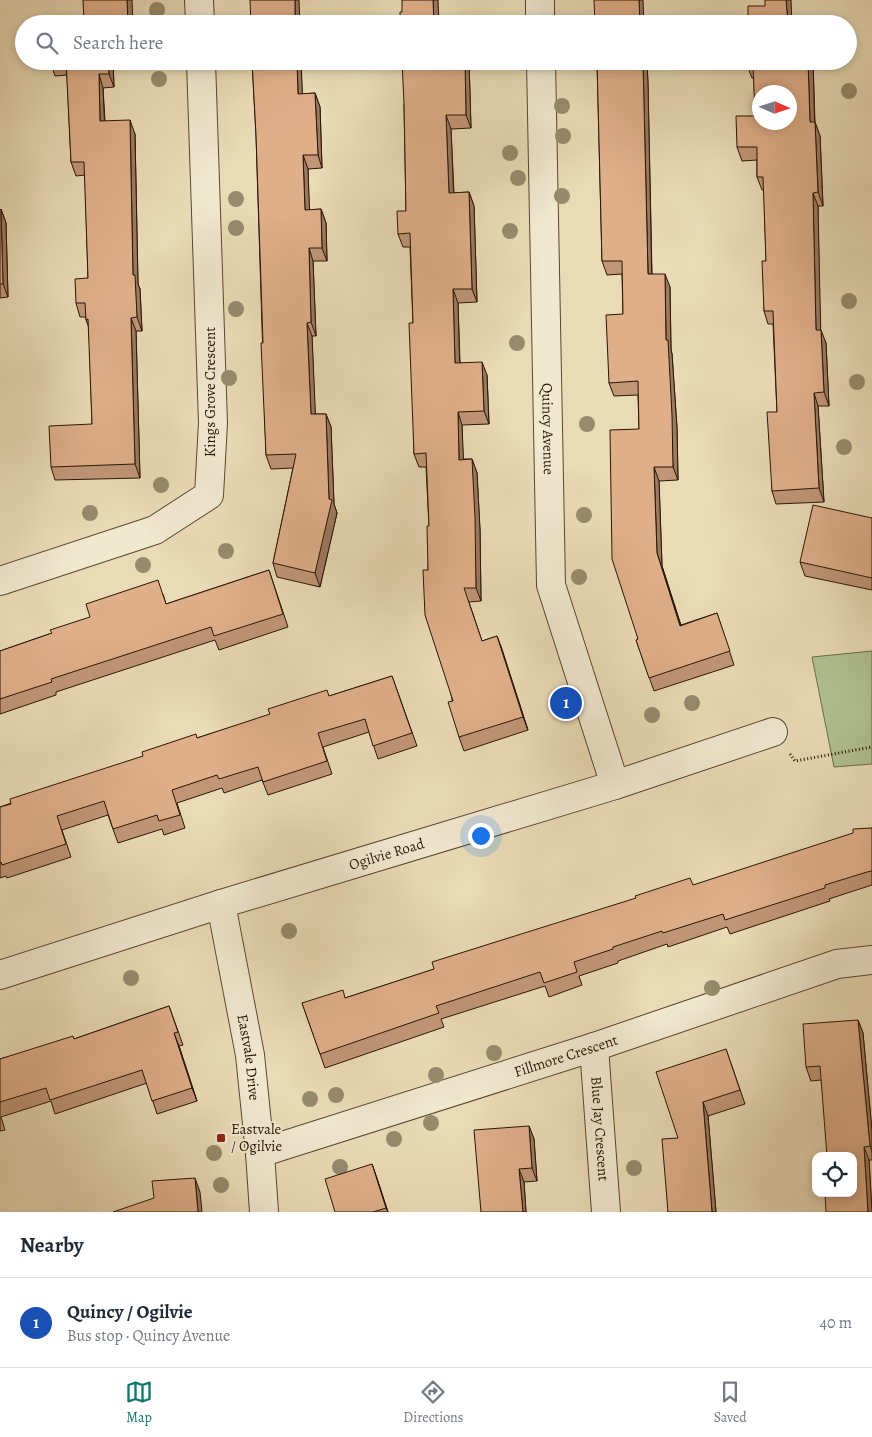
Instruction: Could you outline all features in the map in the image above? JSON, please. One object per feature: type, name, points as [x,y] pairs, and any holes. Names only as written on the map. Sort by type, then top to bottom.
[{"type":"street","points":[[199,0],[200,15]]},
{"type":"street","points":[[540,0],[540,15]]},
{"type":"street","name":"Kings Grove Crescent","points":[[0,581],[155,530],[208,495],[213,424],[201,70]]},
{"type":"street","name":"Quincy Avenue","points":[[541,70],[551,585],[615,785]]},
{"type":"street","name":"Ogilvie Road","points":[[0,975],[221,904],[615,785],[773,732]]},
{"type":"street","name":"Eastvale Drive","points":[[221,904],[250,1055],[264,1212]]},
{"type":"street","name":"Fillmore Crescent","points":[[260,1153],[594,1047],[837,964],[872,960]]},
{"type":"street","name":"Blue Jay Crescent","points":[[594,1047],[606,1212]]},
{"type":"path","points":[[773,732],[795,761],[872,747]]},
{"type":"green space","points":[[872,651],[872,764],[834,767],[812,657]]},
{"type":"building","points":[[83,0],[127,0],[128,15],[84,15]]},
{"type":"building","points":[[250,0],[295,0],[295,15],[251,15]]},
{"type":"building","points":[[402,0],[433,0],[434,15],[400,15],[400,12],[402,12]]},
{"type":"building","points":[[594,0],[639,0],[640,15],[595,15]]},
{"type":"building","points":[[765,0],[786,0],[787,15],[748,15],[748,6],[765,6]]},
{"type":"building","points":[[66,70],[109,70],[109,74],[99,74],[100,121],[130,120],[133,275],[135,275],[137,317],[131,318],[135,464],[51,467],[49,426],[92,424],[88,319],[86,320],[85,303],[76,303],[75,279],[88,278],[84,162],[71,162]]},
{"type":"building","points":[[252,70],[297,70],[298,94],[315,93],[318,155],[303,155],[305,210],[321,209],[322,248],[309,248],[311,322],[307,323],[311,414],[326,414],[329,499],[332,500],[315,573],[273,563],[296,454],[266,455]]},
{"type":"building","points":[[402,70],[465,70],[466,115],[446,115],[449,193],[469,192],[472,289],[453,289],[455,363],[482,362],[484,411],[458,412],[459,460],[472,459],[475,517],[476,588],[464,588],[482,641],[497,636],[523,717],[459,737],[448,702],[453,701],[425,615],[423,570],[428,570],[427,526],[429,526],[426,453],[414,454],[409,323],[413,323],[410,233],[398,234],[397,211],[406,211]]},
{"type":"building","points":[[597,70],[643,70],[648,274],[665,274],[666,340],[668,340],[672,415],[673,467],[654,467],[657,553],[680,626],[717,613],[730,651],[649,678],[612,559],[610,430],[639,429],[638,381],[609,383],[606,315],[623,314],[622,261],[602,261]]},
{"type":"building","points":[[753,70],[808,70],[810,122],[815,122],[818,192],[813,193],[816,330],[821,330],[824,392],[814,393],[819,488],[772,491],[767,412],[777,412],[773,311],[764,311],[762,261],[766,261],[763,177],[757,177],[757,147],[737,147],[736,116],[752,116],[752,130],[797,130],[797,85],[754,85]]},
{"type":"building","points":[[1,209],[3,284],[0,284]]},
{"type":"building","points":[[813,505],[872,518],[872,578],[800,562]]},
{"type":"building","points":[[269,570],[283,614],[214,636],[211,627],[51,679],[52,682],[0,699],[0,651],[52,633],[50,630],[90,617],[86,604],[158,580],[166,604]]},
{"type":"building","points":[[392,676],[412,733],[373,746],[365,719],[318,733],[327,761],[263,782],[258,767],[219,779],[217,775],[172,790],[180,815],[159,821],[157,815],[113,829],[104,801],[57,816],[66,844],[2,865],[0,863],[0,807],[11,804],[10,799],[143,756],[142,752],[196,734],[197,738],[270,714],[268,709],[327,690],[329,696]]},
{"type":"building","points":[[872,828],[872,871],[825,885],[825,888],[725,920],[723,914],[613,947],[613,949],[574,962],[577,972],[544,983],[540,972],[436,1006],[439,1013],[320,1054],[302,1003],[343,990],[345,998],[434,969],[432,962],[636,898],[635,896],[690,878],[693,885],[853,833],[853,829]]},
{"type":"building","points":[[169,1006],[178,1032],[174,1033],[192,1088],[152,1101],[142,1070],[50,1100],[46,1088],[0,1102],[0,1059],[73,1036],[74,1039]]},
{"type":"building","points":[[858,1020],[870,1146],[864,1147],[868,1212],[826,1212],[825,1197],[857,1197],[857,1152],[827,1152],[820,1066],[806,1067],[803,1024]]},
{"type":"building","points":[[726,1049],[740,1090],[703,1102],[712,1212],[668,1212],[662,1139],[678,1138],[656,1072]]},
{"type":"building","points":[[529,1126],[532,1168],[519,1169],[523,1212],[481,1212],[474,1130]]},
{"type":"building","points":[[372,1164],[386,1208],[373,1212],[335,1212],[325,1179]]},
{"type":"building","points":[[195,1178],[198,1212],[113,1212],[154,1198],[152,1181]]},
{"type":"place","name":"Quincy / Ogilvie","points":[[566,703]]},
{"type":"place","name":"Eastvale / Ogilvie","points":[[221,1138]]}]
